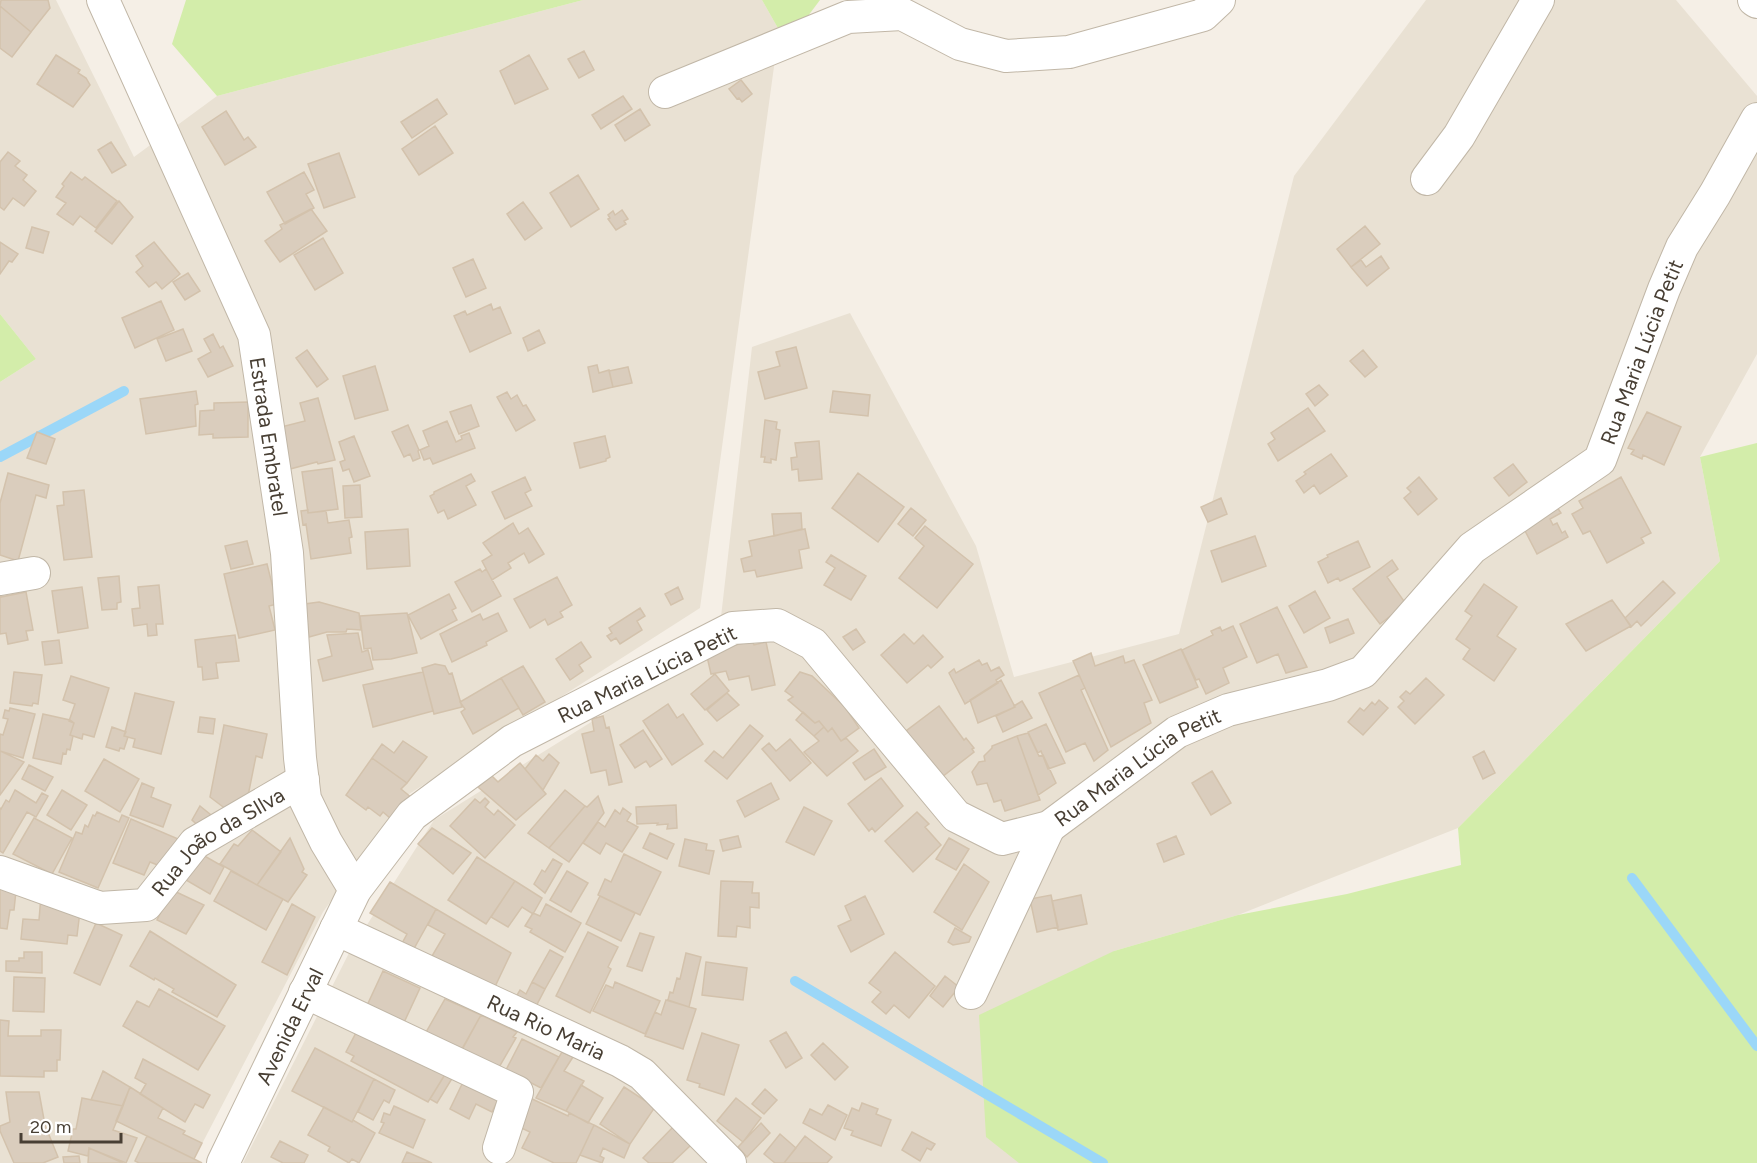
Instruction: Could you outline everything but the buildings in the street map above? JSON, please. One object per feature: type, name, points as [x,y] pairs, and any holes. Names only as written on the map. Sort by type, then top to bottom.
[{"type":"street","name":"Estrada Embratel","points":[[103,0],[254,335],[287,553],[306,799],[326,842],[355,890]]},
{"type":"street","points":[[665,92],[848,17],[902,14],[960,44],[1006,56],[1070,52],[1203,15],[1219,0]]},
{"type":"street","points":[[1427,179],[1459,136],[1538,0]]},
{"type":"street","name":"Rua Maria Lúcia Petit","points":[[355,890],[412,815],[512,741],[733,628],[777,625],[813,644],[956,816],[1002,838],[1049,827],[1177,732],[1228,710],[1328,685],[1363,672],[1472,548],[1600,460],[1682,247],[1757,119]]},
{"type":"street","points":[[0,579],[34,573]]},
{"type":"street","name":"Rua João da SIlva","points":[[0,872],[100,908],[146,906],[195,843],[303,780]]},
{"type":"street","points":[[971,993],[1049,827]]},
{"type":"street","name":"Avenida Erval","points":[[223,1163],[355,890]]},
{"type":"street","name":"Rua Rio Maria","points":[[336,929],[627,1065],[642,1074],[730,1163]]},
{"type":"street","points":[[305,992],[517,1092],[499,1148]]},
{"type":"shaded area","points":[[0,0],[56,0],[134,157],[217,96],[583,0],[762,0],[779,30],[700,608],[406,796],[323,912],[192,1163],[0,1163],[0,382],[36,359],[0,314]]},
{"type":"shaded area","points":[[1426,0],[1676,0],[1757,96],[1757,354],[1700,457],[1720,561],[1458,828],[1238,915],[1114,951],[1034,1163],[243,1163],[349,953],[434,820],[718,643],[752,347],[850,313],[976,546],[1014,677],[1179,634],[1294,176]]},
{"type":"green space","points":[[186,0],[583,0],[217,96],[172,44]]},
{"type":"green space","points":[[762,0],[820,0],[805,20],[779,30]]},
{"type":"green space","points":[[0,314],[36,359],[0,382]]},
{"type":"green space","points":[[1757,443],[1757,1163],[1019,1163],[986,1137],[979,1015],[1114,951],[1238,915],[1347,894],[1461,865],[1458,828],[1720,561],[1700,457]]},
{"type":"waterway","points":[[0,457],[124,391]]},
{"type":"waterway","points":[[1632,878],[1757,1046]]},
{"type":"waterway","points":[[795,981],[1103,1163]]}]
